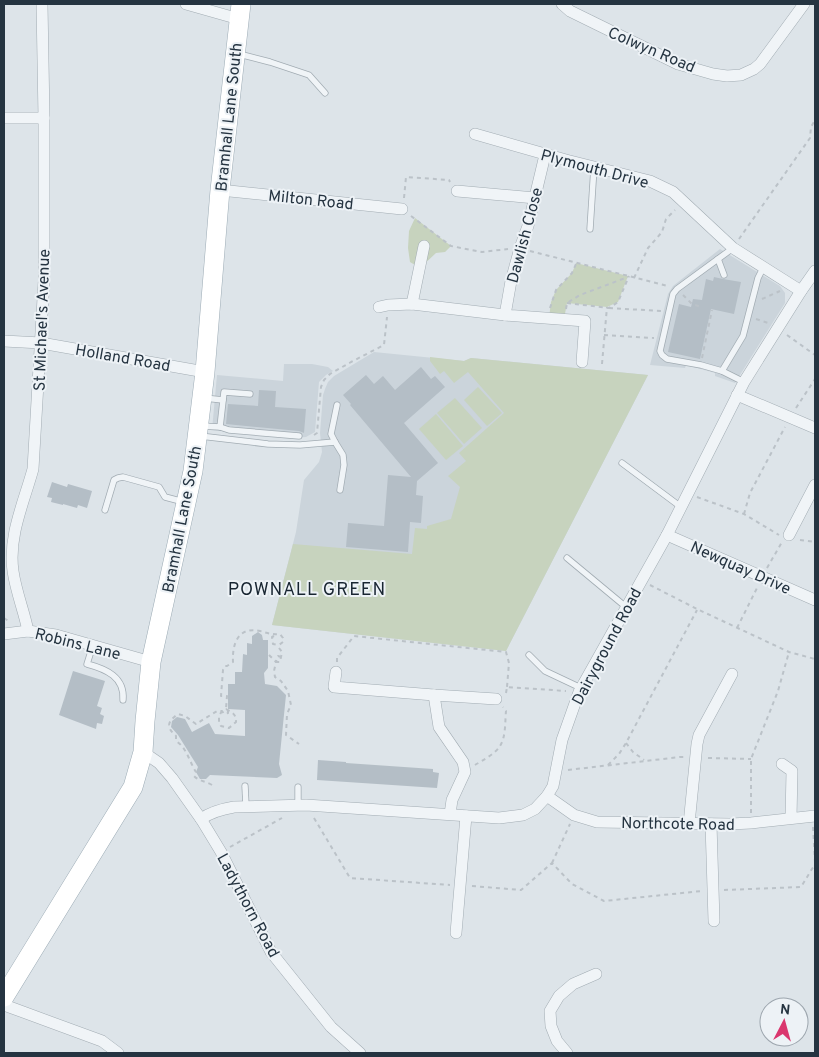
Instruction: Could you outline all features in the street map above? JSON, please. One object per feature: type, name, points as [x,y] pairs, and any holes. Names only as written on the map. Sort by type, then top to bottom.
[{"type":"main road","name":"Bramhall Lane South","points":[[4,996],[133,787],[143,752],[151,662],[194,471],[205,372],[220,190],[240,11]]},
{"type":"street","name":"St Michael's Avenue","points":[[28,631],[8,552],[33,470],[41,343],[44,281],[42,4]]},
{"type":"street","points":[[186,4],[240,11]]},
{"type":"street","name":"Colwyn Road","points":[[562,4],[570,11],[678,64],[727,76],[741,75],[760,64],[804,4]]},
{"type":"street","points":[[4,118],[44,118]]},
{"type":"street","name":"Plymouth Drive","points":[[474,134],[544,155],[650,180],[673,192],[733,248],[796,289]]},
{"type":"street","name":"Dawlish Close","points":[[504,315],[511,281],[535,198],[544,155]]},
{"type":"street","name":"Milton Road","points":[[220,190],[402,208]]},
{"type":"street","points":[[458,191],[535,198]]},
{"type":"street","points":[[412,304],[424,246]]},
{"type":"street","name":"Dairyground Road","points":[[201,819],[223,809],[246,806],[302,805],[499,818],[523,815],[535,809],[553,786],[562,740],[580,690],[667,535],[737,395],[796,289],[815,272]]},
{"type":"street","points":[[383,306],[412,304],[504,315],[585,321],[582,362]]},
{"type":"street","name":"Holland Road","points":[[4,341],[41,343],[205,372]]},
{"type":"street","points":[[737,395],[815,428]]},
{"type":"street","points":[[786,536],[815,485]]},
{"type":"street","name":"Newquay Drive","points":[[667,535],[815,600]]},
{"type":"street","name":"Robins Lane","points":[[4,634],[28,631],[56,635],[151,662]]},
{"type":"street","points":[[336,672],[334,687],[496,699]]},
{"type":"street","points":[[690,824],[696,744],[732,674]]},
{"type":"street","points":[[434,695],[439,727],[463,762],[464,772],[452,800],[450,814]]},
{"type":"street","name":"Ladythorn Road","points":[[143,752],[159,763],[172,778],[201,819],[221,852],[270,952],[331,1027],[360,1053]]},
{"type":"street","points":[[782,764],[792,771],[791,818]]},
{"type":"street","name":"Northcote Road","points":[[547,796],[574,815],[597,822],[751,823],[814,816]]},
{"type":"street","points":[[456,933],[466,816]]},
{"type":"street","points":[[711,824],[714,921]]},
{"type":"street","points":[[567,1053],[557,1041],[551,1026],[550,1011],[559,996],[573,984],[596,974]]},
{"type":"street","points":[[4,1005],[102,1041],[118,1053]]},
{"type":"lane","points":[[235,53],[309,75],[325,93]]},
{"type":"lane","points":[[590,229],[594,167]]},
{"type":"lane","points":[[733,248],[677,288],[673,294],[660,351],[662,356],[667,359],[722,371],[744,382]]},
{"type":"lane","points":[[718,259],[724,275]]},
{"type":"lane","points":[[722,371],[743,336],[758,278],[763,268]]},
{"type":"lane","points":[[220,427],[224,392],[250,394]]},
{"type":"lane","points":[[202,398],[223,400]]},
{"type":"lane","points":[[337,406],[331,434],[342,455],[344,465],[340,490]]},
{"type":"lane","points":[[198,430],[220,427],[229,430],[299,436]]},
{"type":"lane","points":[[198,430],[268,444],[300,445],[334,442]]},
{"type":"lane","points":[[622,464],[681,507]]},
{"type":"lane","points":[[105,510],[114,480],[123,477],[159,487],[165,497],[186,503]]},
{"type":"lane","points":[[567,558],[626,607]]},
{"type":"lane","points":[[93,645],[87,664],[114,676],[123,688],[123,700]]},
{"type":"lane","points":[[529,655],[545,671],[580,690]]},
{"type":"lane","points":[[245,786],[246,806]]},
{"type":"lane","points":[[298,786],[302,805]]},
{"type":"path","points":[[733,248],[810,138],[811,127],[815,120]]},
{"type":"path","points":[[458,191],[450,180],[406,178],[402,208],[452,246],[482,252],[520,248],[677,288],[692,304],[701,306]]},
{"type":"path","points":[[634,278],[648,248],[662,232],[666,219],[683,202]]},
{"type":"path","points":[[549,318],[551,302],[556,290],[572,273],[576,263]]},
{"type":"path","points":[[564,319],[567,303],[580,295],[628,276]]},
{"type":"path","points":[[608,308],[618,302],[628,276]]},
{"type":"path","points":[[751,304],[796,289]]},
{"type":"path","points":[[567,303],[669,312]]},
{"type":"path","points":[[312,436],[317,432],[321,387],[324,380],[330,374],[384,345],[383,306]]},
{"type":"path","points":[[602,364],[608,308]]},
{"type":"path","points":[[701,365],[712,310]]},
{"type":"path","points":[[604,335],[663,338]]},
{"type":"path","points":[[744,514],[750,493],[790,418],[815,379]]},
{"type":"path","points":[[688,494],[744,514],[786,536],[815,542]]},
{"type":"path","points":[[737,628],[762,577],[786,536]]},
{"type":"path","points":[[641,581],[697,610],[789,652],[815,659]]},
{"type":"path","points":[[608,765],[619,754],[626,743],[697,610]]},
{"type":"path","points":[[212,784],[198,780],[194,776],[196,772],[181,744],[176,741],[176,736],[170,730],[169,724],[172,718],[178,714],[185,716],[196,724],[217,711],[222,711],[226,714],[228,711],[226,709],[227,696],[221,696],[223,670],[224,666],[228,666],[233,662],[232,654],[237,638],[242,634],[250,631],[260,631],[266,634],[280,634],[283,642],[279,645]]},
{"type":"path","points":[[274,635],[272,637],[273,644],[279,645]]},
{"type":"path","points":[[336,672],[337,658],[354,636],[506,652],[510,663],[506,695],[496,699],[506,711],[505,729],[500,746],[490,756],[464,772]]},
{"type":"path","points":[[279,645],[282,659]]},
{"type":"path","points":[[751,823],[752,759],[778,691],[789,652]]},
{"type":"path","points":[[269,655],[276,662]]},
{"type":"path","points":[[282,659],[277,657],[274,671],[275,677],[281,681],[288,691],[291,705],[286,714],[286,735],[300,744]]},
{"type":"path","points":[[276,662],[280,662],[282,659]]},
{"type":"path","points":[[282,690],[285,686]]},
{"type":"path","points":[[507,687],[580,690]]},
{"type":"path","points":[[222,711],[219,716],[219,723],[221,726],[229,728],[236,722],[236,717],[226,709]]},
{"type":"path","points":[[626,743],[644,761]]},
{"type":"path","points":[[556,771],[680,757],[752,759]]},
{"type":"path","points":[[221,852],[302,805],[350,878],[520,890],[552,863],[574,815]]},
{"type":"path","points":[[552,863],[572,884],[604,901],[714,890],[801,888],[815,863],[814,816]]},
{"type":"shaded area","points":[[720,249],[780,286],[785,293],[785,303],[735,383],[715,376],[715,373],[686,365],[685,368],[650,365],[668,294],[673,286]]},
{"type":"shaded area","points":[[374,352],[464,361],[471,358],[648,375],[506,651],[272,625],[296,532],[304,480],[319,462],[322,452],[320,433],[325,389],[328,382],[334,376]]},
{"type":"shaded area","points":[[284,364],[312,364],[328,367],[333,371],[319,382],[315,432],[306,437],[293,438],[212,430],[217,375],[283,381]]},
{"type":"green space","points":[[415,218],[451,246],[445,252],[436,253],[420,268],[410,262],[408,248],[409,231]]},
{"type":"green space","points":[[576,263],[628,276],[618,302],[607,307],[567,303],[564,319],[549,318],[551,302],[556,290],[572,273]]},
{"type":"green space","points":[[430,357],[464,361],[471,358],[648,375],[506,651],[272,625],[293,544],[412,554],[415,528],[427,529],[427,526],[451,519],[460,487],[448,476],[466,461],[459,453],[504,413],[468,372],[454,383],[444,371],[440,374],[430,361]]},
{"type":"green space","points":[[478,387],[502,413],[487,426],[464,400]]},
{"type":"green space","points":[[455,398],[482,428],[464,444],[437,413]]},
{"type":"green space","points":[[436,414],[463,446],[446,460],[419,429]]},
{"type":"building","points":[[714,277],[741,282],[734,314],[711,309],[700,359],[668,352],[679,304],[691,307],[693,299],[702,300],[706,279],[713,281]]},
{"type":"building","points":[[421,367],[431,379],[435,376],[445,387],[404,423],[438,463],[417,481],[416,495],[423,496],[421,523],[410,522],[408,552],[346,547],[348,523],[384,526],[388,475],[411,477],[343,395],[366,375],[374,384],[383,376],[395,390]]},
{"type":"building","points":[[259,390],[276,391],[275,407],[306,409],[304,433],[226,424],[228,404],[258,406]]},
{"type":"building","points":[[52,482],[67,487],[68,484],[92,491],[87,508],[78,505],[77,508],[51,502],[52,498],[47,497]]},
{"type":"building","points":[[258,632],[262,635],[263,640],[268,640],[268,668],[264,673],[265,684],[277,686],[286,695],[279,764],[282,775],[277,778],[210,775],[206,779],[200,779],[196,772],[198,767],[171,727],[172,721],[177,717],[185,719],[192,732],[209,723],[215,734],[245,736],[245,710],[228,709],[228,684],[235,684],[235,672],[242,672],[243,654],[247,655],[247,643],[252,644],[252,636]]},
{"type":"building","points":[[73,671],[105,681],[97,706],[102,708],[100,714],[104,716],[102,724],[97,723],[96,729],[59,715]]},
{"type":"building","points":[[318,760],[433,769],[433,772],[439,773],[437,788],[317,780]]},
{"type":"district","name":"POWNALL GREEN","points":[[307,589]]}]
